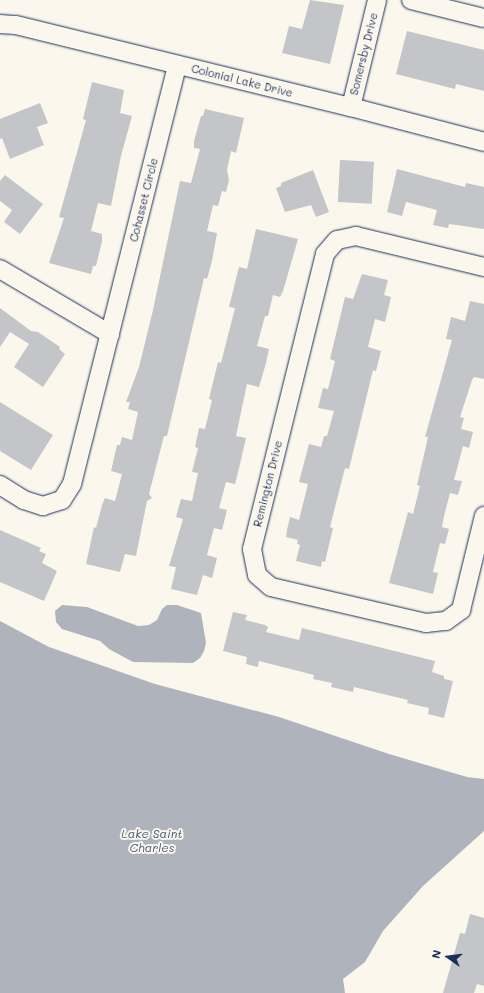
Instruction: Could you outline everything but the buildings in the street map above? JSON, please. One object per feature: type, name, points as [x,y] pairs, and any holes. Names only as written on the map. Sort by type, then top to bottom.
[{"type":"street","name":"Somersby Drive","points":[[351,107],[377,0]]},
{"type":"street","points":[[411,0],[484,18]]},
{"type":"street","name":"Colonial Lake Drive","points":[[0,24],[16,25],[351,107],[484,142]]},
{"type":"street","name":"Cohasset Circle","points":[[0,485],[24,500],[43,506],[62,500],[72,484],[177,65]]},
{"type":"street","name":"Remington Drive","points":[[484,267],[356,236],[337,240],[325,254],[252,549],[257,575],[271,587],[426,623],[446,621],[461,610],[484,516]]},
{"type":"street","points":[[0,269],[110,334]]},
{"type":"water","points":[[62,605],[87,607],[138,626],[149,625],[157,620],[162,609],[167,605],[177,605],[201,613],[206,643],[204,651],[200,658],[193,663],[133,662],[109,649],[100,641],[62,629],[56,622],[55,611]]},
{"type":"water","name":"Lake Saint Charles","points":[[0,621],[49,647],[155,684],[279,717],[389,754],[467,777],[484,779],[484,831],[423,886],[383,931],[365,962],[343,979],[345,993],[0,993]]}]
